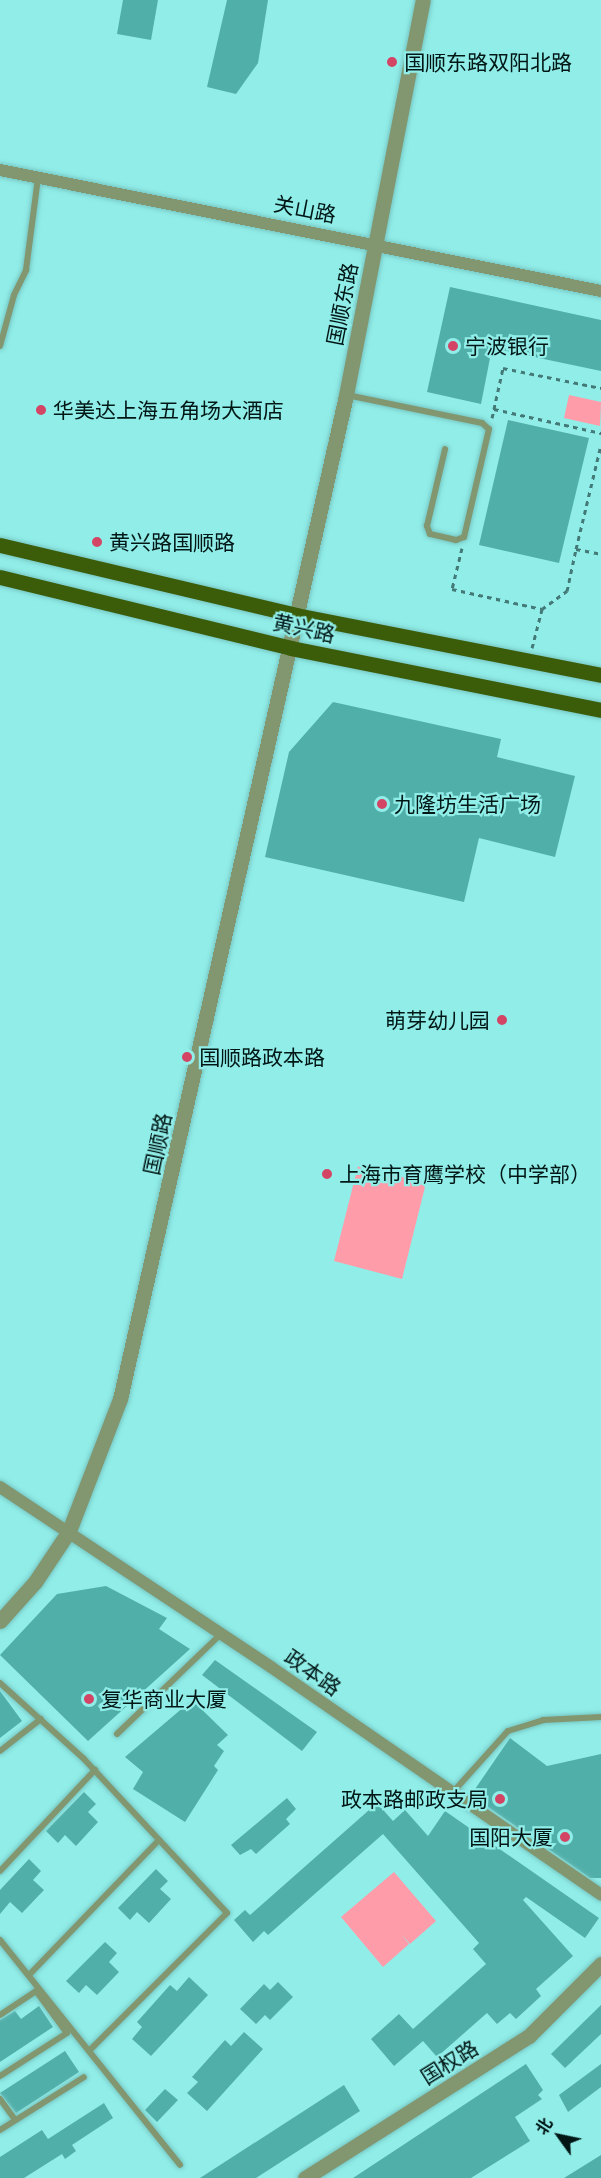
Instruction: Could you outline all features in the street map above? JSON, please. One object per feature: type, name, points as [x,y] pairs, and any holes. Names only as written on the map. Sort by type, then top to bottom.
[{"type":"main road","name":"黄兴路","points":[[0,545],[296,615],[601,675]]},
{"type":"main road","name":"黄兴路","points":[[0,577],[291,648],[601,710]]},
{"type":"street","name":"国顺东路","points":[[296,615],[346,395],[423,0]]},
{"type":"street","name":"关山路","points":[[0,170],[375,243],[601,291]]},
{"type":"street","name":"国顺路","points":[[0,1622],[35,1582],[69,1531],[120,1399],[291,648],[296,615]]},
{"type":"street","name":"政本路","points":[[0,1487],[221,1634],[601,1895]]},
{"type":"street","name":"国权路","points":[[305,2178],[529,2036],[601,1964]]},
{"type":"lane","points":[[0,346],[26,270],[38,178]]},
{"type":"lane","points":[[346,395],[482,423],[489,429],[464,537],[456,540],[430,534],[427,526],[445,449]]},
{"type":"lane","points":[[117,1734],[221,1634]]},
{"type":"lane","points":[[0,1683],[95,1770],[226,1913],[90,2050]]},
{"type":"lane","points":[[452,1792],[508,1731],[543,1720],[601,1717]]},
{"type":"lane","points":[[0,1751],[41,1719]]},
{"type":"lane","points":[[0,1871],[95,1770]]},
{"type":"lane","points":[[30,1974],[159,1840]]},
{"type":"lane","points":[[0,1940],[30,1974],[180,2165]]},
{"type":"lane","points":[[0,2015],[36,1991],[67,2033],[0,2076]]},
{"type":"lane","points":[[0,2130],[84,2077]]},
{"type":"lane","points":[[0,2099],[15,2120]]},
{"type":"path","points":[[489,429],[503,368],[601,388]]},
{"type":"path","points":[[494,409],[601,433]]},
{"type":"path","points":[[529,661],[542,609],[567,591],[601,446]]},
{"type":"path","points":[[464,537],[452,590],[542,609]]},
{"type":"path","points":[[576,549],[601,554]]},
{"type":"shaded area","points":[[569,395],[601,402],[600,426],[564,418]]},
{"type":"shaded area","points":[[358,1166],[426,1183],[402,1279],[334,1261]]},
{"type":"shaded area","points":[[394,1872],[436,1921],[410,1944],[401,1934],[409,1944],[383,1967],[341,1917]]},
{"type":"building","points":[[123,0],[158,0],[151,40],[117,34]]},
{"type":"building","points":[[227,0],[268,0],[258,63],[236,94],[207,87]]},
{"type":"building","points":[[450,287],[601,320],[601,371],[492,348],[481,404],[427,392]]},
{"type":"building","points":[[508,420],[589,438],[559,563],[479,545]]},
{"type":"building","name":"九隆坊生活广场","points":[[333,702],[501,739],[497,757],[575,776],[555,857],[479,838],[464,902],[265,857],[289,752]]},
{"type":"building","name":"复华商业大厦","points":[[106,1586],[167,1618],[159,1629],[190,1649],[88,1741],[0,1655],[57,1594]]},
{"type":"building","points":[[215,1660],[317,1732],[302,1751],[202,1675]]},
{"type":"building","points":[[0,1691],[22,1721],[0,1738]]},
{"type":"building","points":[[192,1700],[228,1735],[217,1745],[224,1751],[214,1766],[218,1770],[185,1822],[133,1789],[143,1772],[125,1757]]},
{"type":"building","name":"国阳大厦","points":[[510,1738],[547,1766],[601,1754],[601,1878],[590,1878],[471,1795]]},
{"type":"building","points":[[84,1792],[96,1804],[88,1812],[98,1822],[76,1846],[65,1835],[58,1843],[46,1831]]},
{"type":"building","points":[[287,1798],[296,1809],[286,1819],[290,1824],[256,1854],[251,1849],[240,1855],[231,1845]]},
{"type":"building","points":[[377,1803],[393,1821],[405,1810],[428,1836],[445,1811],[599,1918],[585,1938],[526,1897],[523,1900],[573,1956],[536,1989],[541,1996],[516,2019],[510,2013],[497,2024],[487,2013],[437,2057],[423,2041],[394,2066],[371,2039],[399,2014],[413,2029],[486,1964],[473,1949],[479,1943],[383,1834],[268,1935],[264,1931],[253,1942],[234,1920],[245,1910],[250,1915]]},
{"type":"building","points":[[29,1859],[41,1871],[33,1880],[44,1890],[22,1913],[10,1902],[0,1914],[0,1890]]},
{"type":"building","points":[[156,1869],[168,1881],[160,1889],[171,1899],[149,1923],[137,1912],[130,1920],[118,1908]]},
{"type":"building","points":[[105,1942],[117,1953],[109,1962],[119,1972],[97,1995],[86,1985],[79,1993],[66,1981]]},
{"type":"building","points":[[189,1977],[208,1995],[151,2056],[132,2039],[142,2027],[137,2022],[170,1985],[177,1991]]},
{"type":"building","points":[[278,1982],[293,1997],[270,2020],[265,2015],[256,2024],[240,2009],[264,1984],[270,1990]]},
{"type":"building","points":[[601,2005],[601,2034],[565,2068],[551,2054]]},
{"type":"building","points":[[39,2006],[53,2027],[0,2062],[0,2020],[15,2011],[21,2019]]},
{"type":"building","points":[[244,2032],[263,2049],[207,2111],[187,2093],[198,2082],[192,2077],[225,2040],[231,2046]]},
{"type":"building","points":[[65,2051],[79,2072],[16,2113],[0,2093]]},
{"type":"building","points":[[526,2064],[543,2090],[538,2095],[542,2099],[515,2117],[530,2141],[471,2178],[353,2178]]},
{"type":"building","points":[[601,2064],[601,2087],[568,2112],[559,2095]]},
{"type":"building","points":[[344,2085],[360,2111],[256,2178],[200,2178]]},
{"type":"building","points":[[165,2089],[178,2100],[157,2122],[145,2110]]},
{"type":"building","points":[[104,2103],[113,2118],[72,2145],[76,2151],[65,2159],[62,2154],[24,2178],[0,2178],[0,2157],[42,2130],[48,2139]]},
{"type":"building","points":[[601,2155],[601,2178],[564,2178]]},
{"type":"place","name":"国顺东路双阳北路","points":[[392,62]]},
{"type":"place","name":"宁波银行","points":[[453,346]]},
{"type":"place","name":"华美达上海五角场大酒店","points":[[41,410]]},
{"type":"place","name":"黄兴路国顺路","points":[[97,542]]},
{"type":"place","name":"九隆坊生活广场","points":[[382,804]]},
{"type":"place","name":"萌芽幼儿园","points":[[502,1020]]},
{"type":"place","name":"国顺路政本路","points":[[187,1057]]},
{"type":"place","name":"上海市育鹰学校（中学部）","points":[[327,1174]]},
{"type":"place","name":"复华商业大厦","points":[[89,1699]]},
{"type":"place","name":"政本路邮政支局","points":[[500,1799]]},
{"type":"place","name":"国阳大厦","points":[[565,1837]]}]
